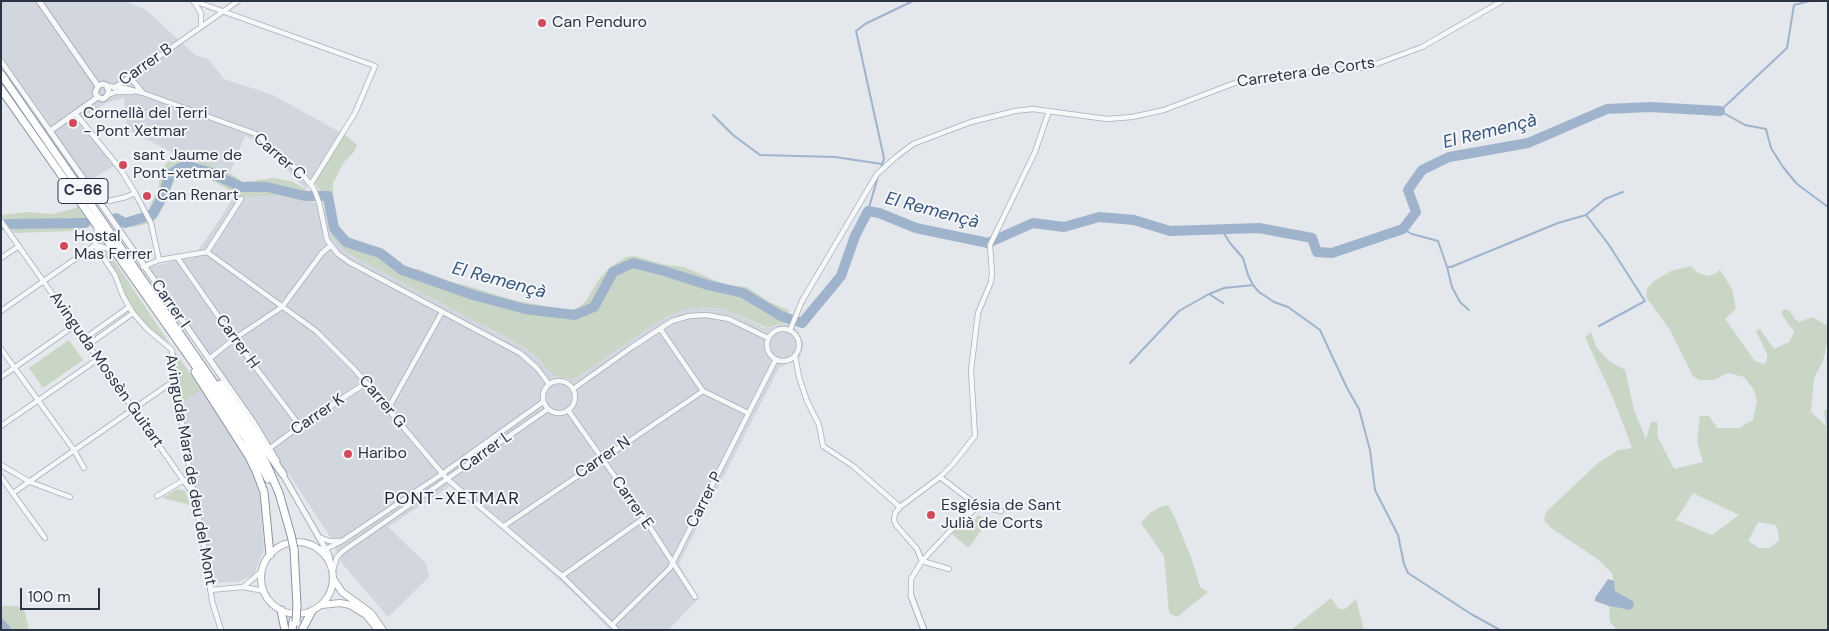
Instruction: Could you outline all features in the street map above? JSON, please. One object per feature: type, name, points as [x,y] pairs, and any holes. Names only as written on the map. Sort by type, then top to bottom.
[{"type":"highway","name":"C-66","points":[[1,74],[165,309],[249,434],[266,463],[279,493],[292,550],[295,606],[294,630]]},
{"type":"highway","name":"C-66","points":[[1,89],[246,438],[269,480],[289,535]]},
{"type":"highway","points":[[143,292],[252,463],[264,492],[270,555]]},
{"type":"highway","points":[[165,309],[245,418],[283,474]]},
{"type":"highway","points":[[281,610],[285,630]]},
{"type":"highway","points":[[302,630],[312,611]]},
{"type":"main road","points":[[321,606],[330,593],[333,578],[332,568],[322,549],[306,544],[293,543],[280,547],[270,555],[262,571],[262,581],[264,591],[274,605],[281,610],[297,614],[340,602],[350,605],[366,615],[378,630]]},
{"type":"main road","points":[[333,578],[342,592],[371,613],[383,630]]},
{"type":"street","points":[[39,1],[98,86]]},
{"type":"street","points":[[193,1],[375,66],[356,113],[310,184]]},
{"type":"street","points":[[193,1],[201,13],[201,26]]},
{"type":"street","name":"Carrer B","points":[[108,91],[238,1]]},
{"type":"street","name":"Carretera de Corts","points":[[790,330],[798,311],[877,174],[912,144],[971,122],[1014,110],[1049,111],[1080,117],[1107,119],[1132,117],[1164,110],[1240,81],[1271,76],[1368,67],[1422,47],[1502,1]]},
{"type":"street","name":"Carrer I","points":[[1,61],[270,448],[320,537],[322,549]]},
{"type":"street","points":[[134,74],[133,81],[143,93]]},
{"type":"street","points":[[50,131],[98,97],[103,98],[108,91],[103,84],[98,86]]},
{"type":"street","points":[[98,86],[95,93],[98,97]]},
{"type":"street","name":"Carrer C","points":[[115,87],[143,93],[256,134],[270,144],[314,189],[330,246]]},
{"type":"street","name":"Carrer C","points":[[108,91],[143,93]]},
{"type":"street","points":[[922,561],[917,549],[894,520],[895,513],[900,507],[940,477],[976,436],[971,370],[978,313],[991,282],[990,245],[1035,152],[1049,111]]},
{"type":"street","points":[[75,114],[121,170],[135,193],[151,223],[159,260]]},
{"type":"street","points":[[110,201],[135,193]]},
{"type":"street","points":[[143,267],[159,260],[207,252],[241,199]]},
{"type":"street","name":"Avinguda Mossèn Guitart","points":[[1,221],[193,494]]},
{"type":"street","points":[[1,311],[95,245],[97,226]]},
{"type":"street","points":[[95,245],[114,250]]},
{"type":"street","name":"Avinguda Mara de deu del Mont","points":[[95,245],[115,275],[129,307],[147,328],[172,350],[193,494],[206,557],[210,590],[221,630]]},
{"type":"street","points":[[1,258],[19,246]]},
{"type":"street","points":[[209,359],[234,339],[282,307],[322,253],[330,246],[349,262],[520,353],[537,368],[549,384]]},
{"type":"street","name":"Carrer G","points":[[207,252],[316,331],[355,370],[447,479],[562,576],[616,630]]},
{"type":"street","name":"Carrer H","points":[[177,257],[234,339],[300,426]]},
{"type":"street","points":[[84,339],[129,307]]},
{"type":"street","points":[[388,409],[442,312]]},
{"type":"street","points":[[88,345],[134,313]]},
{"type":"street","points":[[573,388],[632,347],[672,322],[688,316],[706,315],[729,319],[768,338]]},
{"type":"street","points":[[1,377],[74,326]]},
{"type":"street","points":[[660,330],[703,391],[748,413]]},
{"type":"street","points":[[796,355],[783,361],[776,359],[768,350],[768,338],[777,330],[790,330],[794,333],[799,344],[796,355],[799,377],[807,401],[819,425],[823,446],[853,466],[900,507]]},
{"type":"street","points":[[1,349],[74,450],[84,468]]},
{"type":"street","points":[[1,426],[98,359]]},
{"type":"street","name":"Carrer P","points":[[612,625],[663,576],[673,563],[776,359]]},
{"type":"street","points":[[13,494],[175,380]]},
{"type":"street","points":[[559,380],[573,388],[574,401],[568,410],[560,413],[548,409],[543,402],[543,394],[549,384],[559,380]]},
{"type":"street","name":"Carrer K","points":[[270,448],[366,383]]},
{"type":"street","name":"Carrer N","points":[[504,526],[703,391]]},
{"type":"street","name":"Carrer L","points":[[322,549],[342,541],[442,474],[543,402]]},
{"type":"street","name":"Carrer L","points":[[332,568],[337,557],[343,551],[548,409]]},
{"type":"street","name":"Carrer E","points":[[568,410],[644,518],[695,597]]},
{"type":"street","points":[[1,465],[30,482],[70,497]]},
{"type":"street","points":[[940,477],[978,506],[1001,511]]},
{"type":"street","points":[[1,478],[45,538]]},
{"type":"street","points":[[157,496],[184,480]]},
{"type":"street","points":[[924,630],[911,596],[911,579],[922,561],[949,532],[978,506]]},
{"type":"street","points":[[562,576],[644,518]]},
{"type":"street","points":[[320,537],[329,541],[342,541]]},
{"type":"street","points":[[922,561],[949,569]]},
{"type":"street","points":[[243,587],[262,571]]},
{"type":"street","points":[[210,590],[243,587],[264,591]]},
{"type":"shaded area","points":[[1,1],[126,1],[146,10],[195,55],[208,59],[224,79],[273,95],[345,135],[306,189],[268,151],[254,140],[245,136],[230,173],[197,157],[177,154],[165,149],[127,129],[124,98],[106,103],[81,118],[117,164],[81,185],[1,68]]},
{"type":"shaded area","points":[[235,194],[249,197],[283,195],[293,199],[313,202],[325,209],[328,224],[489,329],[524,347],[538,358],[554,376],[570,379],[577,377],[663,318],[683,310],[704,307],[722,309],[737,314],[764,328],[770,328],[786,322],[797,329],[804,344],[800,357],[779,368],[679,564],[698,599],[668,630],[610,630],[582,601],[534,557],[450,486],[388,527],[426,563],[429,577],[388,617],[341,562],[329,535],[277,456],[146,268],[193,258]]},
{"type":"shaded area","points":[[173,348],[245,455],[259,489],[264,549],[254,575],[238,582],[210,583],[193,494]]},
{"type":"green space","points":[[345,135],[357,146],[344,162],[333,183],[333,198],[339,228],[349,237],[372,248],[386,251],[409,269],[418,269],[450,282],[513,300],[570,310],[579,307],[585,302],[600,278],[610,267],[626,257],[635,256],[662,264],[684,267],[725,285],[747,287],[769,302],[789,310],[786,322],[767,328],[722,309],[704,307],[683,310],[663,318],[577,377],[570,379],[554,376],[538,358],[524,347],[350,254],[339,245],[332,236],[321,192],[313,180]]},
{"type":"green space","points":[[177,154],[197,157],[230,173],[243,182],[273,178],[291,181],[306,189],[313,202],[293,199],[283,195],[249,197],[235,194],[208,178],[196,173],[185,173],[176,177],[159,215],[153,222],[133,227],[118,222],[110,213],[127,219],[139,217],[147,213],[159,186],[160,174],[164,166]]},
{"type":"green space","points":[[78,207],[91,226],[73,231],[14,233],[1,215],[27,212],[54,214]]},
{"type":"green space","points":[[102,250],[107,250],[170,344],[139,317],[125,294],[117,272]]},
{"type":"green space","points":[[1691,266],[1698,273],[1707,276],[1720,270],[1732,289],[1736,309],[1725,319],[1755,361],[1764,364],[1767,361],[1767,354],[1756,331],[1760,329],[1774,349],[1789,342],[1794,333],[1782,315],[1782,311],[1785,309],[1790,311],[1799,322],[1812,317],[1828,326],[1823,361],[1814,378],[1811,412],[1826,426],[1824,411],[1828,409],[1828,630],[1617,630],[1610,622],[1609,606],[1630,610],[1633,601],[1615,591],[1612,573],[1599,560],[1551,528],[1544,520],[1546,512],[1598,463],[1618,450],[1632,448],[1614,400],[1585,337],[1591,332],[1596,347],[1609,361],[1625,370],[1634,410],[1646,439],[1651,422],[1657,422],[1658,437],[1674,469],[1703,462],[1697,441],[1700,416],[1709,416],[1717,428],[1739,428],[1753,420],[1757,401],[1754,390],[1744,377],[1728,373],[1714,380],[1700,380],[1693,376],[1670,330],[1646,297],[1647,288],[1654,281],[1671,271]],"holes":[[[1693,493],[1739,515],[1712,535],[1676,520]],[[1758,522],[1775,525],[1778,531],[1779,540],[1770,548],[1759,548],[1748,541]]]},
{"type":"green space","points":[[69,340],[83,360],[43,388],[29,368]]},
{"type":"green space","points":[[178,356],[201,390],[180,404],[175,358]]},
{"type":"green space","points":[[177,489],[185,491],[190,505],[162,498]]},
{"type":"green space","points":[[1168,505],[1191,557],[1200,587],[1208,592],[1177,617],[1169,613],[1164,556],[1141,523],[1150,513]]},
{"type":"green space","points":[[978,515],[988,520],[971,545],[967,547],[952,532],[963,522],[970,526]]},
{"type":"green space","points":[[1331,598],[1339,609],[1345,609],[1356,599],[1364,630],[1291,630]]},
{"type":"green space","points":[[1,606],[17,606],[25,612],[29,630],[1,630]]},
{"type":"water","points":[[1608,579],[1614,581],[1615,591],[1633,601],[1634,606],[1630,610],[1595,601],[1595,598]]},
{"type":"waterway","points":[[881,169],[884,158],[856,31],[865,24],[913,1]]},
{"type":"waterway","name":"El Remençà","points":[[1810,1],[1794,5],[1787,48],[1720,111],[1745,125],[1766,129],[1771,148],[1783,167],[1797,184],[1828,207]]},
{"type":"waterway","name":"El Remençà","points":[[116,218],[125,223],[152,215],[163,196],[170,174],[185,165],[211,173],[241,187],[267,187],[305,196],[328,196],[334,228],[346,242],[380,253],[402,270],[473,295],[525,309],[575,315],[594,307],[613,272],[633,263],[743,293],[781,316],[802,323],[841,276],[855,236],[868,211],[879,213],[916,228],[988,243],[1033,223],[1064,227],[1099,217],[1134,220],[1170,231],[1259,228],[1312,238],[1317,252],[1332,253],[1403,229],[1416,212],[1408,190],[1422,170],[1449,157],[1528,143],[1607,109],[1650,107],[1720,111]]},
{"type":"waterway","points":[[713,115],[733,135],[760,155],[835,157],[882,164]]},
{"type":"waterway","points":[[868,211],[879,173]]},
{"type":"waterway","points":[[1403,229],[1412,234],[1438,241],[1447,267],[1451,267],[1558,223],[1586,215],[1605,199],[1623,192]]},
{"type":"waterway","points":[[1587,216],[1609,245],[1645,301],[1599,326]]},
{"type":"waterway","name":"El Remençà","points":[[1,225],[85,223]]},
{"type":"waterway","points":[[1222,230],[1243,258],[1248,275],[1259,292],[1274,302],[1288,307],[1320,330],[1359,409],[1370,450],[1375,490],[1398,535],[1404,564],[1408,573],[1471,614],[1500,630]]},
{"type":"waterway","points":[[1447,267],[1452,287],[1460,302],[1469,310]]},
{"type":"waterway","points":[[1130,363],[1179,311],[1224,288],[1253,285]]},
{"type":"waterway","points":[[1209,294],[1223,303]]},
{"type":"waterway","points":[[1,624],[6,630]]},
{"type":"place","name":"Can Penduro","points":[[542,23]]},
{"type":"place","name":"Cornellà del Terri - Pont Xetmar","points":[[73,123]]},
{"type":"place","name":"sant Jaume de Pont-xetmar","points":[[123,165]]},
{"type":"place","name":"Can Renart","points":[[147,196]]},
{"type":"place","name":"Hostal Mas Ferrer","points":[[64,246]]},
{"type":"place","name":"Haribo","points":[[348,454]]},
{"type":"place","name":"Església de Sant Julià de Corts","points":[[931,515]]},
{"type":"district","name":"PONT-XETMAR","points":[[452,499]]}]
